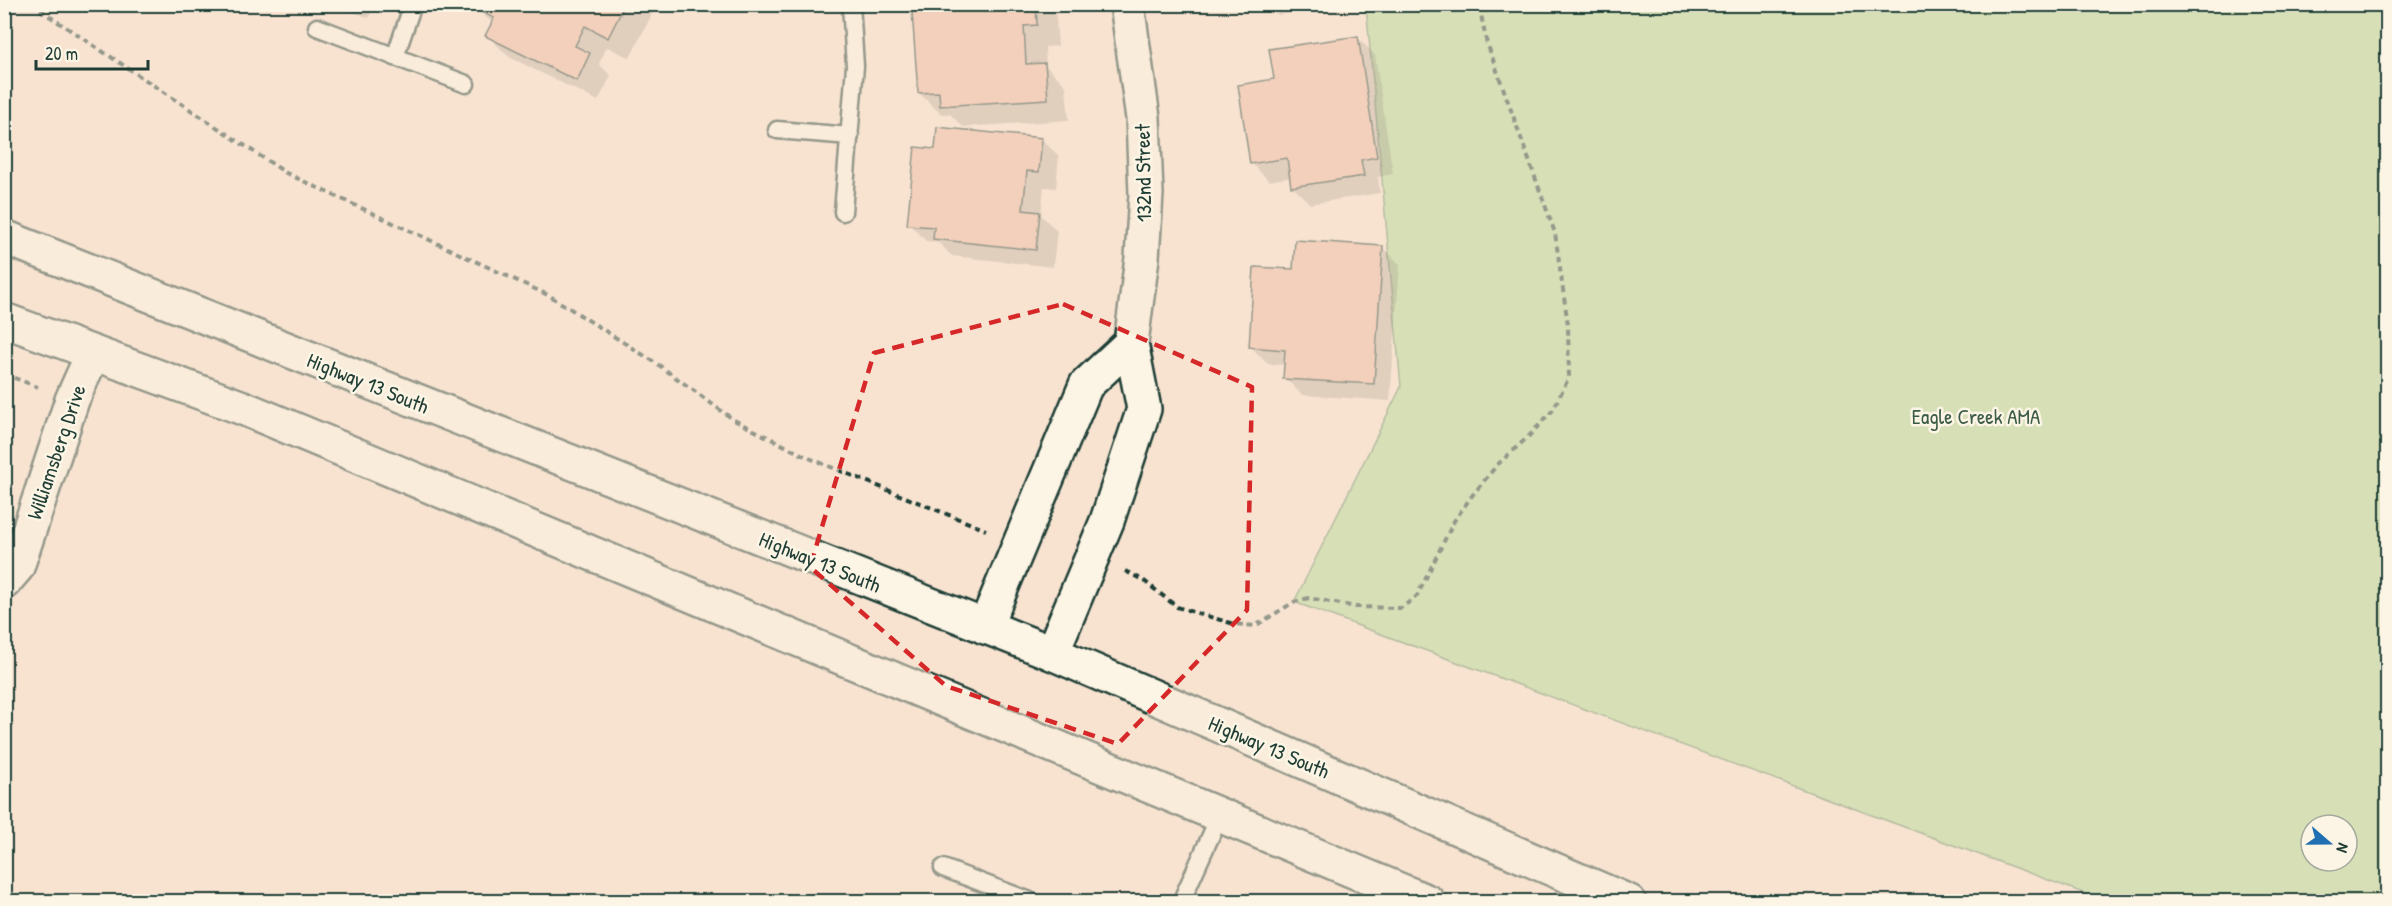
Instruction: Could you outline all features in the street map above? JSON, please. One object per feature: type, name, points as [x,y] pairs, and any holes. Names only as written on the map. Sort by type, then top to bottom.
[{"type":"main road","name":"132nd Street","points":[[1052,653],[1091,560],[1129,459],[1144,410],[1131,343],[1142,258],[1146,194],[1143,118],[1127,4]]},
{"type":"main road","name":"Highway 13 South","points":[[4,237],[1052,653],[1629,902]]},
{"type":"main road","points":[[4,320],[243,408],[1428,902]]},
{"type":"main road","points":[[985,627],[1086,385],[1131,343]]},
{"type":"main road","name":"Williamsberg Drive","points":[[4,582],[17,567],[72,400],[93,353]]},
{"type":"lane","points":[[395,57],[413,4]]},
{"type":"lane","points":[[843,212],[855,66],[851,4]]},
{"type":"lane","points":[[317,27],[466,84]]},
{"type":"lane","points":[[777,130],[850,136]]},
{"type":"lane","points":[[1180,902],[1220,815]]},
{"type":"lane","points":[[943,868],[1033,902]]},
{"type":"path","points":[[31,4],[286,173],[550,296],[656,363],[734,420],[820,462],[981,529],[1022,540]]},
{"type":"path","points":[[1091,560],[1118,567],[1143,580],[1177,607],[1234,624],[1255,626],[1294,602],[1309,598],[1356,607],[1401,608],[1417,596],[1454,521],[1471,497],[1497,465],[1553,410],[1569,377],[1568,325],[1556,233],[1486,40],[1479,4]]},
{"type":"highlighted area","points":[[1063,304],[1252,387],[1247,610],[1118,744],[946,686],[810,567],[874,353]]},
{"type":"green space","name":"Eagle Creek AMA","points":[[1366,5],[2387,5],[2387,901],[2105,901],[1294,602],[1401,387]]},
{"type":"building","points":[[480,4],[625,4],[608,38],[585,26],[575,46],[590,53],[577,81],[485,36],[494,18],[477,10]]},
{"type":"building","points":[[907,4],[1036,4],[1037,25],[1024,26],[1026,64],[1045,63],[1048,99],[940,106],[939,92],[918,93],[912,11],[908,11]]},
{"type":"building","points":[[1358,36],[1377,157],[1361,160],[1364,176],[1291,187],[1287,158],[1250,164],[1238,85],[1274,79],[1269,49]]},
{"type":"building","points":[[937,127],[1042,138],[1039,172],[1027,171],[1023,210],[1040,212],[1036,250],[933,239],[934,227],[907,225],[915,147],[935,149]]},
{"type":"building","points":[[1295,240],[1383,246],[1374,384],[1283,379],[1285,350],[1249,347],[1254,267],[1293,269]]}]
